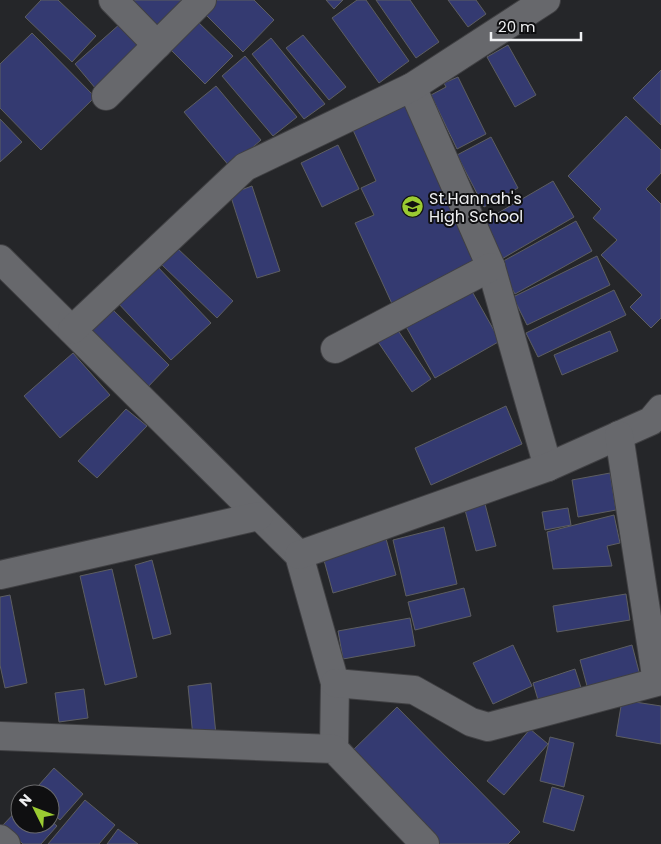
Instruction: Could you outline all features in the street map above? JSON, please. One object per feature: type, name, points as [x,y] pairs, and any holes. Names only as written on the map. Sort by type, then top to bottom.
[{"type":"street","points":[[113,0],[157,45]]},
{"type":"street","points":[[106,96],[202,0]]},
{"type":"street","points":[[72,330],[246,167],[412,87],[546,0]]},
{"type":"street","points":[[412,87],[491,267],[548,467]]},
{"type":"street","points":[[0,259],[300,555],[335,683],[334,749]]},
{"type":"street","points":[[335,349],[491,267]]},
{"type":"street","points":[[300,555],[548,467],[651,422],[661,409]]},
{"type":"street","points":[[335,683],[414,690],[471,722],[488,727],[659,683],[654,613],[619,435]]},
{"type":"street","points":[[0,575],[259,516]]},
{"type":"street","points":[[0,736],[334,749],[425,844]]},
{"type":"street","points":[[0,839],[6,844]]},
{"type":"building","points":[[41,0],[58,0],[96,36],[72,62],[25,17]]},
{"type":"building","points":[[128,0],[180,0],[182,2],[156,28]]},
{"type":"building","points":[[211,0],[254,0],[274,20],[243,52],[201,10]]},
{"type":"building","points":[[326,0],[343,0],[334,9]]},
{"type":"building","points":[[357,0],[366,0],[409,61],[379,83],[332,18]]},
{"type":"building","points":[[376,0],[410,0],[439,42],[416,58]]},
{"type":"building","points":[[448,0],[476,0],[486,14],[468,27]]},
{"type":"building","points":[[196,20],[233,56],[205,84],[169,48]]},
{"type":"building","points":[[121,23],[143,47],[96,89],[75,64]]},
{"type":"building","points":[[32,33],[95,97],[41,150],[0,108],[0,64]]},
{"type":"building","points":[[303,35],[346,87],[329,100],[286,48]]},
{"type":"building","points":[[271,38],[325,104],[304,119],[252,54]]},
{"type":"building","points":[[508,45],[536,95],[515,107],[487,57]]},
{"type":"building","points":[[245,56],[297,117],[273,136],[222,76]]},
{"type":"building","points":[[661,70],[661,125],[633,98]]},
{"type":"building","points":[[458,77],[486,134],[457,149],[431,95],[446,87],[444,83]]},
{"type":"building","points":[[216,86],[261,140],[230,167],[184,112]]},
{"type":"building","points":[[407,104],[482,264],[393,306],[355,223],[374,215],[361,188],[376,181],[353,130]]},
{"type":"building","points":[[626,116],[661,150],[661,173],[646,189],[661,204],[661,318],[651,328],[630,307],[642,295],[601,255],[617,240],[593,218],[601,209],[568,176]]},
{"type":"building","points":[[0,119],[22,142],[0,162]]},
{"type":"building","points":[[491,137],[518,188],[484,207],[457,155]]},
{"type":"building","points":[[338,145],[359,189],[322,207],[301,163]]},
{"type":"building","points":[[553,181],[574,217],[500,260],[479,224]]},
{"type":"building","points":[[252,186],[280,271],[257,278],[230,194]]},
{"type":"building","points":[[576,221],[592,251],[515,294],[498,264]]},
{"type":"building","points":[[176,247],[233,301],[217,318],[161,264]]},
{"type":"building","points":[[597,256],[610,285],[527,325],[513,297]]},
{"type":"building","points":[[156,265],[211,323],[171,360],[117,302]]},
{"type":"building","points":[[469,286],[500,341],[435,378],[404,323]]},
{"type":"building","points":[[614,290],[626,315],[538,357],[526,333]]},
{"type":"building","points":[[112,309],[169,365],[144,391],[87,334]]},
{"type":"building","points":[[395,326],[431,379],[412,392],[376,339]]},
{"type":"building","points":[[610,331],[618,351],[562,375],[554,355]]},
{"type":"building","points":[[73,353],[110,395],[60,438],[24,396]]},
{"type":"building","points":[[506,406],[522,444],[431,485],[415,448]]},
{"type":"building","points":[[126,409],[147,426],[97,478],[78,461]]},
{"type":"building","points":[[610,473],[616,510],[578,517],[572,480]]},
{"type":"building","points":[[485,504],[496,546],[476,551],[465,510]]},
{"type":"building","points":[[568,508],[571,525],[545,530],[542,512]]},
{"type":"building","points":[[614,515],[620,543],[607,546],[612,566],[553,569],[547,532]]},
{"type":"building","points":[[444,527],[457,584],[406,596],[393,540]]},
{"type":"building","points":[[385,535],[396,575],[333,593],[322,553]]},
{"type":"building","points":[[152,560],[171,634],[153,639],[135,565]]},
{"type":"building","points":[[112,569],[137,677],[105,685],[80,576]]},
{"type":"building","points":[[464,588],[471,616],[415,630],[408,602]]},
{"type":"building","points":[[626,594],[630,620],[557,632],[553,606]]},
{"type":"building","points":[[10,595],[27,683],[5,688],[0,665],[0,597]]},
{"type":"building","points":[[410,618],[415,646],[343,659],[338,631]]},
{"type":"building","points":[[513,645],[532,686],[493,704],[473,663]]},
{"type":"building","points":[[632,645],[642,683],[590,697],[580,660]]},
{"type":"building","points":[[575,669],[584,697],[541,710],[533,683]]},
{"type":"building","points":[[211,683],[216,735],[193,737],[188,686]]},
{"type":"building","points":[[84,689],[88,718],[59,722],[55,693]]},
{"type":"building","points":[[622,700],[661,706],[661,744],[616,736]]},
{"type":"building","points":[[397,707],[520,832],[508,844],[432,844],[346,757]]},
{"type":"building","points":[[530,729],[548,744],[504,795],[487,781]]},
{"type":"building","points":[[550,737],[574,743],[564,787],[540,781]]},
{"type":"building","points":[[54,768],[83,794],[60,820],[60,784],[40,784]]},
{"type":"building","points":[[552,787],[584,796],[574,831],[543,822]]},
{"type":"building","points":[[85,800],[115,825],[99,844],[48,844],[56,834],[60,834],[60,830]]},
{"type":"building","points":[[10,818],[10,832],[3,825]]},
{"type":"building","points":[[118,829],[138,844],[107,844]]},
{"type":"building","points":[[12,834],[50,834],[41,844],[23,844]]},
{"type":"place","name":"St.Hannah's High School","points":[[413,207]]}]
